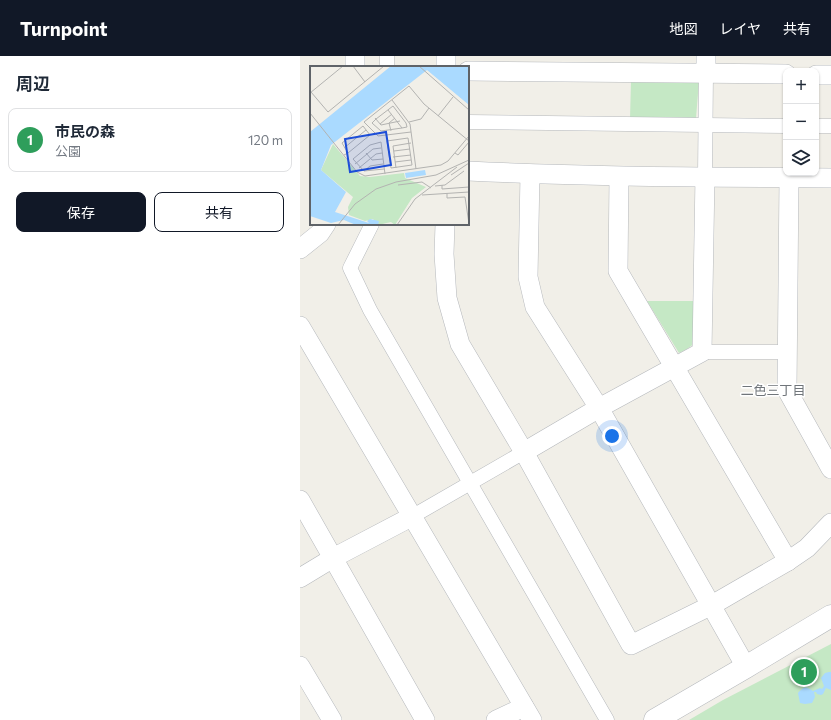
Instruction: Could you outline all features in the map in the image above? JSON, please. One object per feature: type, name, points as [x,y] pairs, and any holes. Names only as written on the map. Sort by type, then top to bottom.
[{"type":"street","points":[[469,71],[706,64],[783,74]]},
{"type":"street","points":[[702,352],[706,64]]},
{"type":"street","points":[[819,75],[831,75]]},
{"type":"street","points":[[469,122],[783,126]]},
{"type":"street","points":[[819,126],[831,126]]},
{"type":"street","points":[[469,171],[619,177],[705,176],[831,178]]},
{"type":"street","points":[[530,174],[528,277],[535,307],[599,408],[712,605],[746,668]]},
{"type":"street","points":[[619,177],[618,271],[788,562]]},
{"type":"street","points":[[788,178],[786,390],[831,469]]},
{"type":"street","points":[[300,249],[320,233],[325,225]]},
{"type":"street","points":[[372,225],[350,268],[370,310],[607,720]]},
{"type":"street","points":[[445,225],[444,254],[447,298],[460,344],[524,452],[631,645],[712,605],[788,562],[806,548],[831,523]]},
{"type":"street","points":[[300,326],[528,713],[496,720]]},
{"type":"street","points":[[300,578],[333,558],[413,516],[599,408],[702,352],[787,352]]},
{"type":"street","points":[[300,500],[425,720]]},
{"type":"street","points":[[655,720],[746,668],[831,616]]},
{"type":"street","points":[[300,666],[332,720]]},
{"type":"green space","points":[[631,81],[699,81],[696,118],[630,119]]},
{"type":"green space","points":[[647,301],[694,301],[695,343],[679,353]]},
{"type":"green space","points":[[831,644],[831,720],[689,720],[723,700]]},
{"type":"water","points":[[831,672],[831,690],[826,688],[821,695],[814,692],[815,697],[812,703],[800,703],[798,693],[800,690],[806,688],[813,691],[820,688],[822,689],[824,686],[821,678],[825,673]]},
{"type":"place","name":"市民の森","points":[[804,672]]},
{"type":"district","name":"二色三丁目","points":[[773,390]]}]
